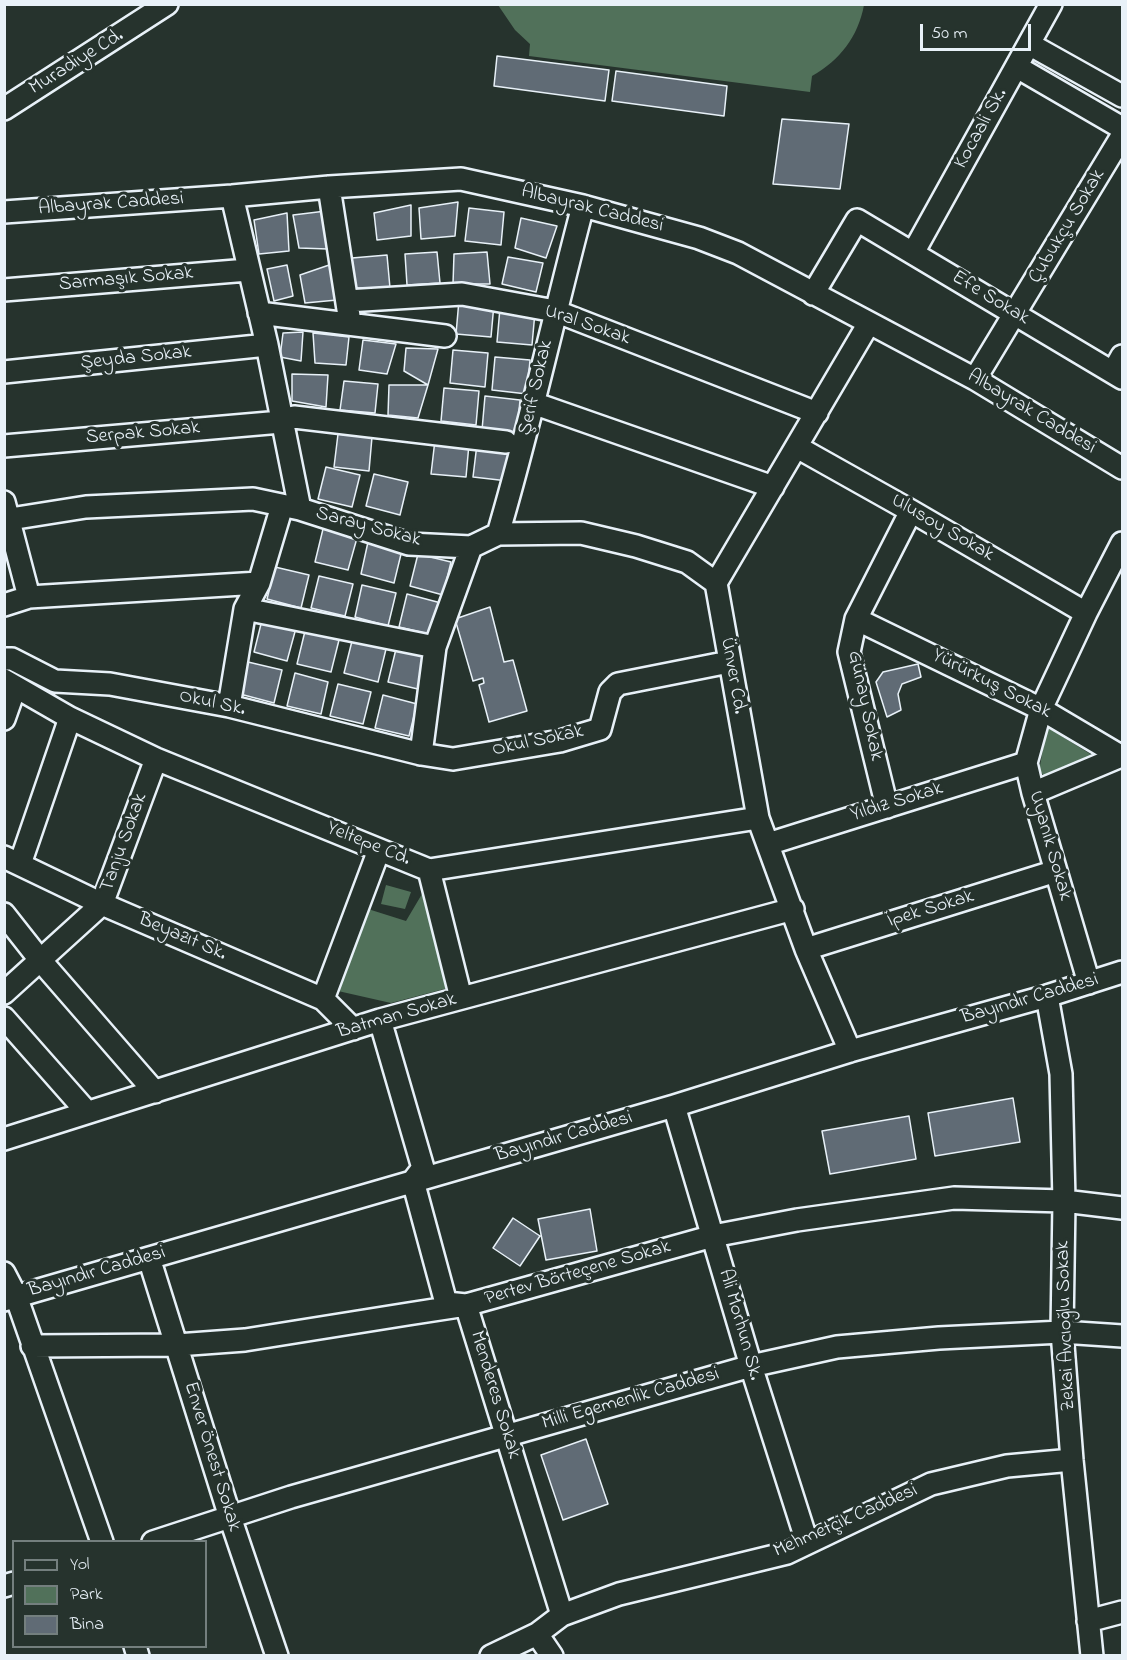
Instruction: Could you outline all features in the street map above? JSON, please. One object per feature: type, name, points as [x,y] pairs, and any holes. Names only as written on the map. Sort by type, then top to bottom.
[{"type":"street","name":"Muradiye Cd.","points":[[9,105],[166,4]]},
{"type":"street","name":"Kocaali Sk.","points":[[913,253],[1051,4]]},
{"type":"street","points":[[1029,44],[1122,96]]},
{"type":"street","points":[[1017,67],[1122,128]]},
{"type":"street","name":"Çubukçu Sokak","points":[[975,379],[1122,136]]},
{"type":"street","name":"Albayrak Caddesi","points":[[4,212],[461,179],[583,206],[699,237],[738,253],[975,379],[1122,468]]},
{"type":"street","points":[[329,187],[351,325]]},
{"type":"street","points":[[229,706],[245,609],[259,583],[291,508],[281,422],[267,345],[232,196]]},
{"type":"street","name":"Şerif Sokak","points":[[498,534],[523,448],[555,311],[583,206]]},
{"type":"street","name":"Efe Sokak","points":[[813,294],[857,220],[1015,314],[1119,369]]},
{"type":"street","name":"Sarmaşık Sokak","points":[[4,290],[248,270]]},
{"type":"street","name":"Ural Sokak","points":[[347,301],[462,294],[555,311],[817,413]]},
{"type":"street","points":[[259,314],[445,336]]},
{"type":"street","points":[[716,583],[868,323]]},
{"type":"street","name":"Şeyda Sokak","points":[[4,372],[267,345]]},
{"type":"street","points":[[533,403],[772,488]]},
{"type":"street","name":"Serpak Sokak","points":[[4,446],[281,422],[294,417],[506,442]]},
{"type":"street","name":"Ulusoy Sokak","points":[[797,447],[1086,613]]},
{"type":"street","name":"Saray Sokak","points":[[6,514],[86,507],[253,499],[291,508],[409,544],[471,547],[498,534],[581,533],[636,546],[687,562],[716,583]]},
{"type":"street","name":"Günay Sokak","points":[[887,807],[849,652],[856,619],[911,511]]},
{"type":"street","points":[[6,514],[29,597]]},
{"type":"street","points":[[421,754],[435,648],[471,547]]},
{"type":"street","name":"Uyanık Sokak","points":[[1089,983],[1026,763],[1041,709],[1086,613],[1120,552]]},
{"type":"street","points":[[4,605],[29,597],[259,583]]},
{"type":"street","name":"Ünver Cd.","points":[[716,583],[758,818],[806,949],[850,1051]]},
{"type":"street","points":[[245,609],[435,648]]},
{"type":"street","name":"Yürürkuş Sokak","points":[[856,619],[1041,709],[1122,757]]},
{"type":"street","name":"Okul Sk.","points":[[4,659],[12,659],[55,681],[110,684],[229,706],[421,754]]},
{"type":"street","name":"Okul Sokak","points":[[421,754],[453,759],[560,741],[600,729],[610,692],[618,684],[729,662]]},
{"type":"street","points":[[4,719],[10,684]]},
{"type":"street","name":"Yeltepe Cd.","points":[[10,684],[70,718],[156,759],[429,870],[758,818]]},
{"type":"street","points":[[12,860],[70,718]]},
{"type":"street","points":[[1033,793],[1122,757]]},
{"type":"street","name":"Tanju Sokak","points":[[4,993],[102,904],[156,759]]},
{"type":"street","name":"Yıldız Sokak","points":[[768,844],[1026,763]]},
{"type":"street","points":[[323,999],[379,850]]},
{"type":"street","name":"Beyazıt Sk.","points":[[12,860],[102,904],[323,999],[353,1029]]},
{"type":"street","points":[[429,870],[461,998]]},
{"type":"street","name":"İpek Sokak","points":[[806,949],[1056,871]]},
{"type":"street","name":"Batman Sokak","points":[[4,1138],[380,1020],[793,909]]},
{"type":"street","points":[[4,914],[41,961],[155,1092]]},
{"type":"street","name":"Bayındır Caddesi","points":[[10,1298],[674,1106],[850,1051],[1047,996],[1122,972]]},
{"type":"street","name":"Zekai Avcıoğlu Sokak","points":[[1047,996],[1061,1074],[1064,1201],[1062,1332],[1072,1460],[1092,1656]]},
{"type":"street","points":[[4,1018],[87,1112]]},
{"type":"street","name":"Menderes Sokak","points":[[380,1020],[423,1168],[413,1181],[446,1303],[466,1305],[562,1615]]},
{"type":"street","name":"Ali Morhun Sk.","points":[[674,1106],[751,1366],[807,1542]]},
{"type":"street","name":"Pertev Börteçene Sokak","points":[[32,1346],[177,1345],[245,1340],[466,1305],[713,1236],[797,1220],[954,1198],[1064,1201],[1122,1208]]},
{"type":"street","name":"Enver Önest Sokak","points":[[149,1258],[230,1517],[277,1656]]},
{"type":"street","points":[[4,1273],[10,1298],[32,1346],[101,1540]]},
{"type":"street","name":"Milli Egemenlik Caddesi","points":[[159,1540],[291,1497],[751,1366],[837,1347],[939,1338],[1062,1332],[1122,1336]]},
{"type":"street","name":"Mehmetçik Caddesi","points":[[492,1656],[537,1635],[562,1615],[619,1594],[787,1553],[931,1484],[1007,1466],[1072,1460]]},
{"type":"street","points":[[1088,1621],[1122,1612]]},
{"type":"street","points":[[537,1635],[552,1656]]},
{"type":"green space","points":[[498,5],[864,5],[857,27],[846,46],[831,63],[812,76],[810,92],[529,56],[530,44],[515,30]]},
{"type":"green space","points":[[1047,727],[1095,757],[1046,777],[1039,771]]},
{"type":"green space","points":[[386,885],[411,892],[405,909],[381,904]]},
{"type":"green space","points":[[422,894],[448,988],[391,1003],[338,991],[368,909],[406,921]]},
{"type":"building","points":[[497,56],[609,70],[605,101],[494,86]]},
{"type":"building","points":[[616,71],[727,86],[724,116],[612,101]]},
{"type":"building","points":[[782,119],[849,124],[840,189],[773,184]]},
{"type":"building","points":[[458,202],[455,236],[421,239],[419,208]]},
{"type":"building","points":[[411,205],[411,236],[377,240],[374,213]]},
{"type":"building","points":[[469,208],[504,212],[501,245],[465,241]]},
{"type":"building","points":[[326,211],[328,249],[299,248],[293,215]]},
{"type":"building","points":[[287,213],[289,251],[259,254],[254,220]]},
{"type":"building","points":[[521,218],[557,226],[546,258],[515,248]]},
{"type":"building","points":[[437,252],[440,283],[407,285],[405,254]]},
{"type":"building","points":[[487,252],[490,284],[453,284],[454,254]]},
{"type":"building","points":[[387,255],[390,288],[355,288],[352,258]]},
{"type":"building","points":[[508,257],[543,263],[536,292],[502,284]]},
{"type":"building","points":[[332,264],[337,300],[305,303],[300,275]]},
{"type":"building","points":[[287,265],[293,296],[274,301],[267,269]]},
{"type":"building","points":[[459,300],[494,304],[491,337],[456,334]]},
{"type":"building","points":[[500,308],[535,312],[532,345],[497,342]]},
{"type":"building","points":[[303,332],[301,361],[280,357],[283,333]]},
{"type":"building","points":[[313,333],[349,337],[346,365],[315,363]]},
{"type":"building","points":[[363,340],[396,344],[387,374],[359,370]]},
{"type":"building","points":[[406,348],[438,349],[428,385],[404,371]]},
{"type":"building","points":[[453,350],[488,353],[485,387],[450,383]]},
{"type":"building","points":[[495,357],[530,360],[527,394],[492,390]]},
{"type":"building","points":[[292,374],[328,375],[326,407],[292,401]]},
{"type":"building","points":[[344,381],[378,384],[375,413],[340,410]]},
{"type":"building","points":[[389,385],[428,385],[418,418],[388,415]]},
{"type":"building","points":[[444,388],[479,391],[476,425],[441,421]]},
{"type":"building","points":[[485,396],[520,400],[517,433],[482,430]]},
{"type":"building","points":[[338,434],[372,437],[369,471],[334,467]]},
{"type":"building","points":[[435,440],[469,444],[466,477],[431,474]]},
{"type":"building","points":[[477,444],[511,447],[508,481],[473,477]]},
{"type":"building","points":[[326,467],[360,475],[352,507],[318,499]]},
{"type":"building","points":[[374,474],[408,482],[400,515],[366,506]]},
{"type":"building","points":[[323,529],[357,538],[348,570],[315,562]]},
{"type":"building","points":[[368,542],[402,550],[394,583],[361,574]]},
{"type":"building","points":[[418,554],[451,562],[443,595],[410,586]]},
{"type":"building","points":[[275,567],[309,575],[301,608],[267,599]]},
{"type":"building","points":[[319,576],[353,584],[345,616],[311,608]]},
{"type":"building","points":[[362,585],[396,593],[388,626],[355,617]]},
{"type":"building","points":[[407,594],[441,603],[433,635],[399,627]]},
{"type":"building","points":[[490,607],[504,662],[513,660],[527,711],[489,722],[479,685],[484,683],[483,678],[473,681],[455,619]]},
{"type":"building","points":[[262,620],[296,628],[287,661],[254,652]]},
{"type":"building","points":[[305,631],[339,640],[331,672],[297,664]]},
{"type":"building","points":[[352,641],[386,649],[378,682],[344,673]]},
{"type":"building","points":[[396,649],[430,658],[422,690],[388,682]]},
{"type":"building","points":[[248,662],[282,670],[274,703],[240,694]]},
{"type":"building","points":[[918,664],[921,677],[902,684],[898,694],[901,710],[887,717],[876,682],[883,672]]},
{"type":"building","points":[[295,673],[328,682],[321,714],[287,706]]},
{"type":"building","points":[[338,684],[371,692],[363,724],[330,716]]},
{"type":"building","points":[[383,695],[417,704],[409,736],[375,728]]},
{"type":"building","points":[[1013,1098],[1020,1142],[935,1156],[928,1113]]},
{"type":"building","points":[[909,1116],[916,1159],[830,1174],[822,1131]]},
{"type":"building","points":[[590,1209],[597,1251],[546,1260],[538,1219]]},
{"type":"building","points":[[513,1218],[540,1236],[520,1266],[493,1248]]},
{"type":"building","points":[[586,1439],[608,1504],[563,1520],[541,1455]]}]
